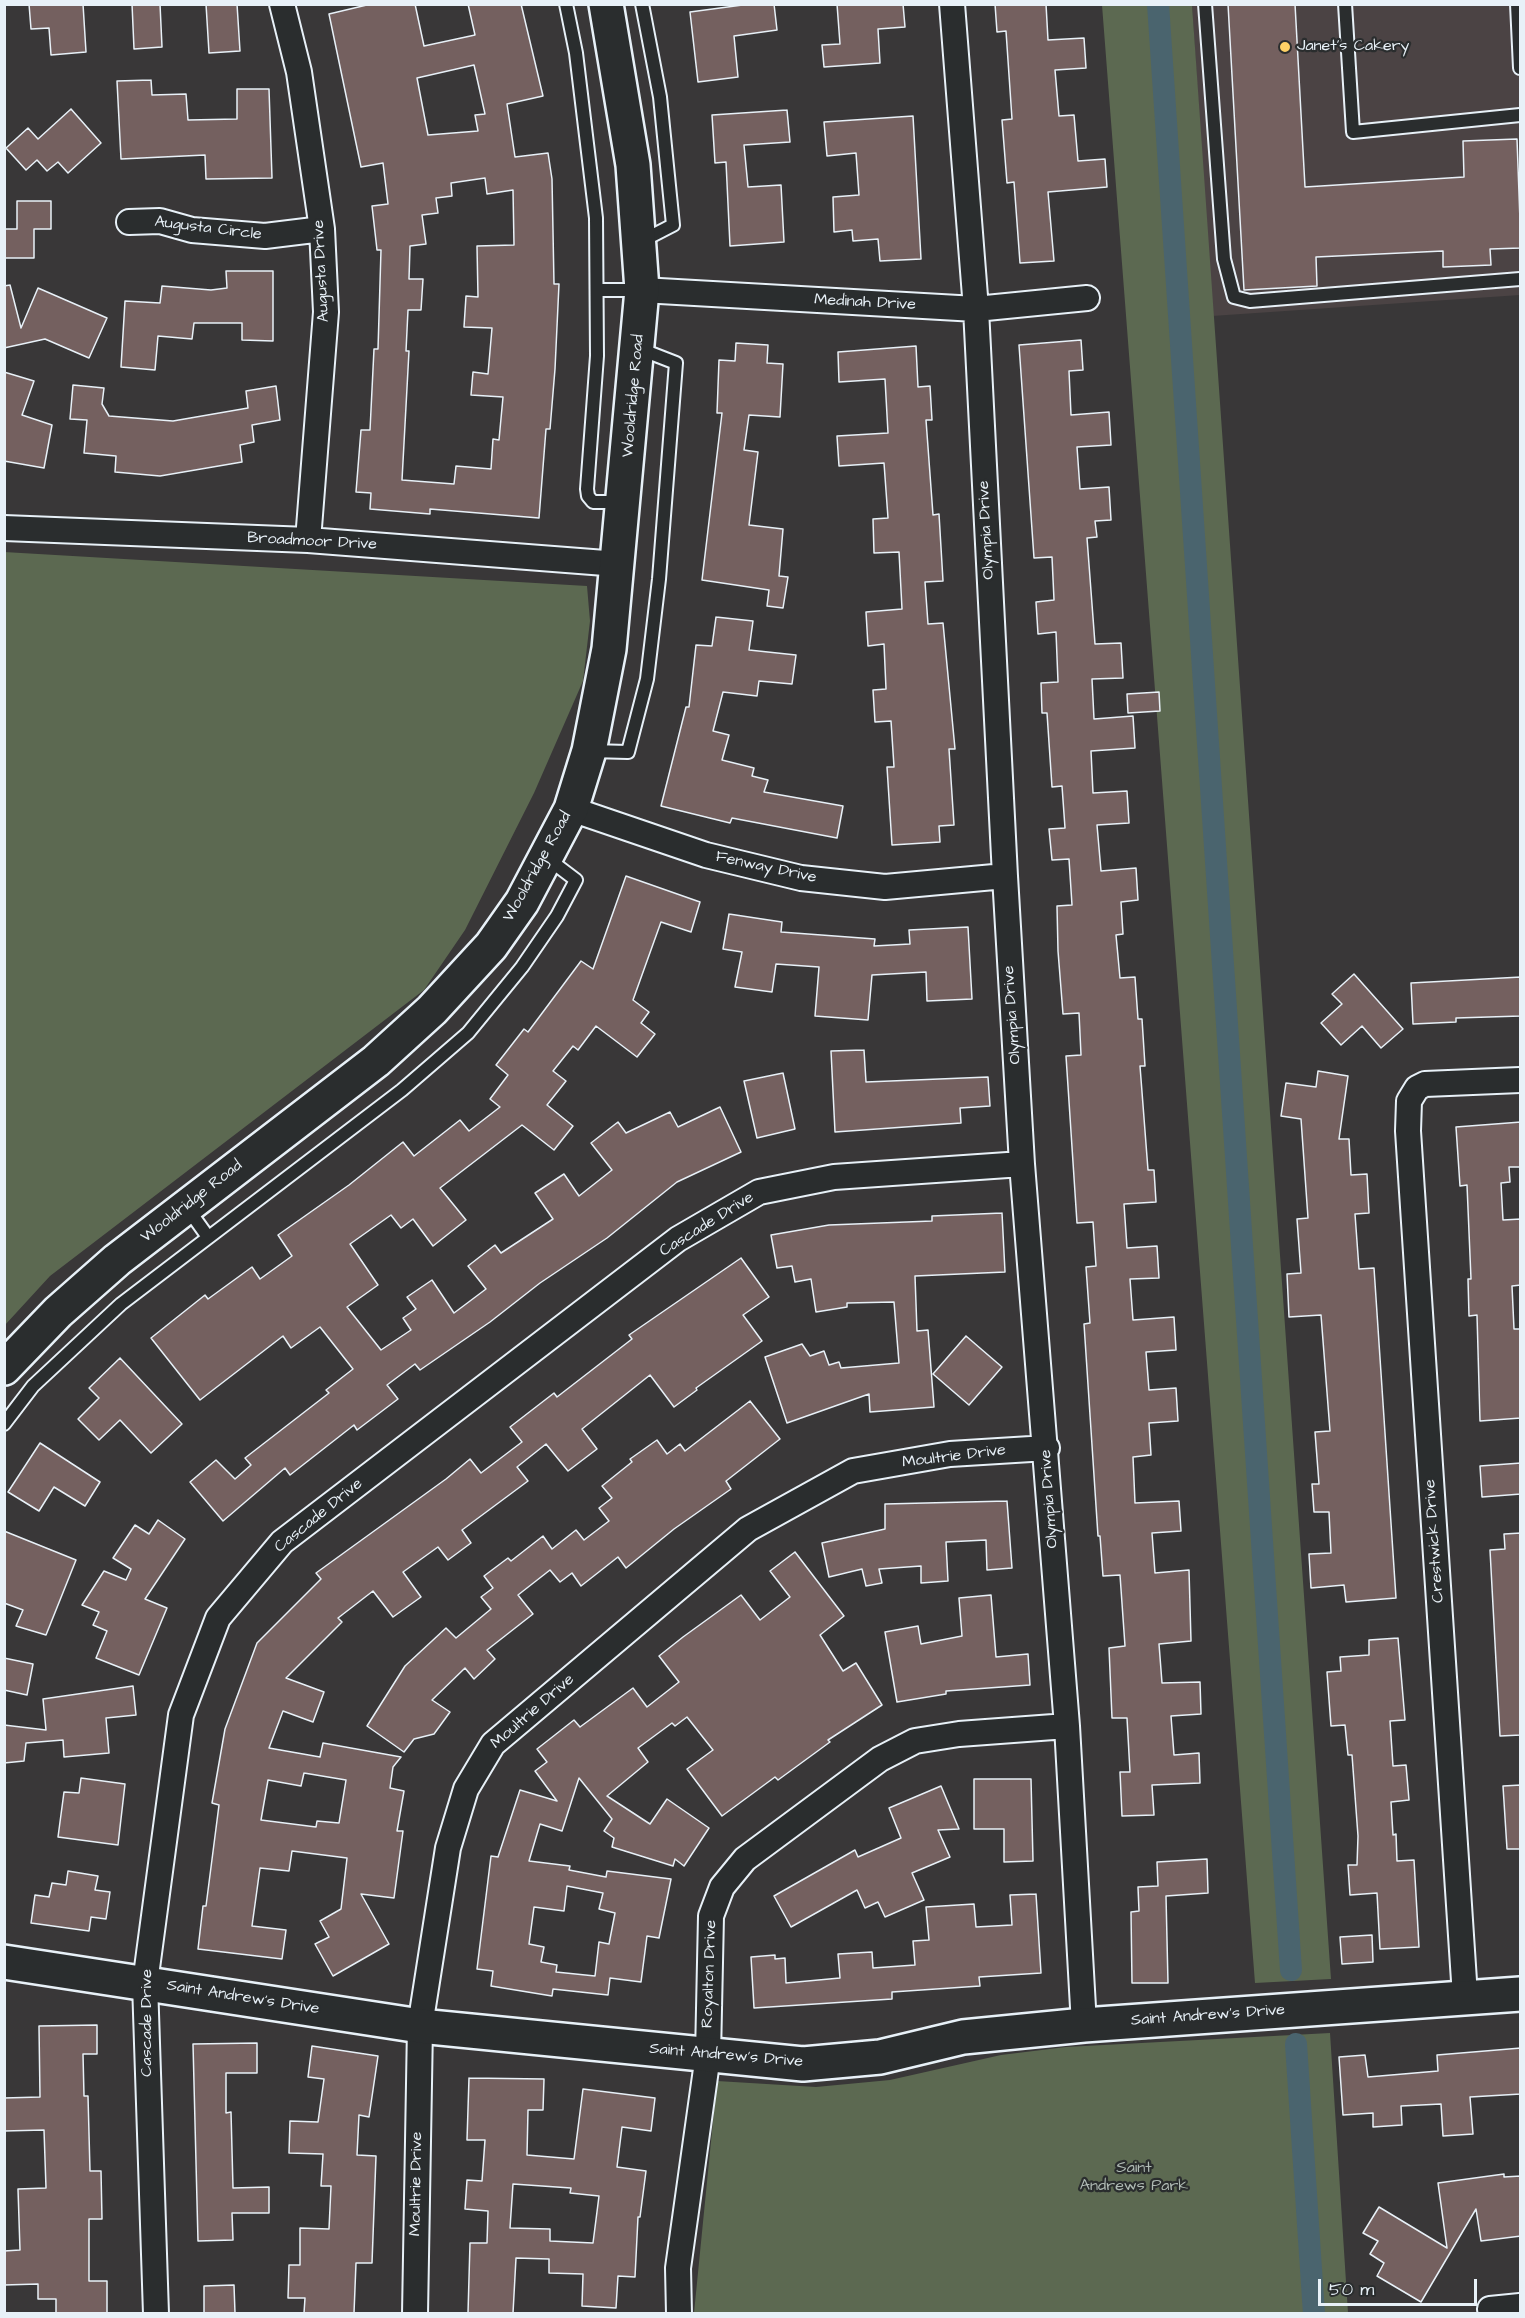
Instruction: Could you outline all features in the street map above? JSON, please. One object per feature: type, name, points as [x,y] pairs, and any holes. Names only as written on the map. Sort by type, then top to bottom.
[{"type":"street","name":"Augusta Drive","points":[[282,4],[298,72],[322,229],[326,312],[308,540]]},
{"type":"street","name":"Wooldridge Road","points":[[4,1368],[58,1312],[117,1260],[375,1061],[432,1010],[491,946],[522,902],[571,808],[589,751],[609,649],[639,349],[642,290],[633,165],[606,4]]},
{"type":"street","name":"Olympia Drive","points":[[952,4],[976,309],[1022,1164],[1068,1726],[1084,2025]]},
{"type":"street","name":"Augusta Circle","points":[[129,222],[160,221],[192,230],[265,236],[322,229]]},
{"type":"street","name":"Medinah Drive","points":[[642,290],[976,309],[1087,298]]},
{"type":"street","name":"Broadmoor Drive","points":[[4,528],[308,540],[618,564]]},
{"type":"street","name":"Fenway Drive","points":[[571,808],[706,855],[801,878],[885,887],[1005,876]]},
{"type":"street","name":"Crestwick Drive","points":[[1465,1996],[1408,1131],[1409,1101],[1417,1088],[1425,1084],[1521,1080]]},
{"type":"street","name":"Cascade Drive","points":[[156,2313],[145,1983],[181,1715],[218,1618],[282,1542],[678,1239],[759,1192],[834,1177],[1022,1164]]},
{"type":"street","name":"Moultrie Drive","points":[[416,2313],[420,2026],[448,1848],[466,1789],[493,1744],[748,1529],[853,1471],[950,1454],[1047,1448]]},
{"type":"street","name":"Royalton Drive","points":[[679,2313],[678,2268],[708,2055],[711,1916],[722,1887],[745,1859],[880,1759],[915,1741],[959,1734],[1068,1726]]},
{"type":"street","name":"Saint Andrew's Drive","points":[[4,1962],[420,2026],[803,2064],[880,2057],[963,2037],[1084,2025],[1465,1996],[1521,1995]]},
{"type":"street","points":[[1491,2313],[1491,2309],[1521,2306]]},
{"type":"lane","points":[[566,4],[576,53],[596,218],[597,356],[588,496],[593,502],[624,502]]},
{"type":"lane","points":[[639,242],[673,225],[660,97],[642,4]]},
{"type":"lane","points":[[1205,4],[1224,259],[1234,297],[1250,301],[1521,279]]},
{"type":"lane","points":[[1345,4],[1353,132],[1521,115]]},
{"type":"lane","points":[[1517,4],[1521,68]]},
{"type":"lane","points":[[597,290],[642,290]]},
{"type":"lane","points":[[589,751],[627,752],[647,679],[659,579],[675,363],[639,349]]},
{"type":"lane","points":[[4,1424],[33,1386],[73,1346],[122,1304],[402,1090],[468,1033],[522,967],[557,916],[576,880],[546,858]]},
{"type":"lane","points":[[185,1206],[208,1237]]},
{"type":"shaded area","points":[[1192,5],[1520,5],[1520,295],[1212,316]]},
{"type":"green space","points":[[1102,5],[1192,5],[1331,1979],[1255,1983]]},
{"type":"green space","points":[[4,552],[587,586],[590,621],[583,681],[534,793],[465,930],[424,990],[50,1276],[5,1325]]},
{"type":"green space","name":"Saint Andrews Park","points":[[1330,2033],[1348,2313],[694,2313],[717,2081],[816,2087],[890,2080],[1001,2055],[1066,2047]]},
{"type":"building","points":[[29,4],[83,4],[86,52],[51,55],[49,28],[31,29]]},
{"type":"building","points":[[132,4],[160,4],[162,47],[134,49]]},
{"type":"building","points":[[206,4],[237,4],[240,51],[209,53]]},
{"type":"building","points":[[371,4],[415,4],[424,46],[475,35],[468,4],[521,4],[543,96],[507,104],[515,157],[548,153],[552,179],[554,284],[559,284],[550,429],[546,429],[539,518],[430,509],[430,514],[370,509],[371,493],[356,492],[361,430],[370,430],[374,349],[378,349],[381,250],[377,250],[372,206],[388,204],[383,163],[361,167],[329,14]],"holes":[[[474,65],[485,114],[475,115],[478,131],[428,135],[417,78]],[[485,178],[487,194],[513,190],[514,245],[477,246],[478,297],[466,296],[464,327],[492,328],[488,374],[473,372],[471,395],[503,397],[499,440],[493,439],[491,469],[456,466],[454,484],[402,480],[409,351],[406,351],[408,310],[421,310],[423,279],[409,279],[410,246],[426,244],[422,215],[438,213],[436,198],[452,196],[451,183]]]},
{"type":"building","points":[[750,4],[774,4],[777,30],[734,36],[738,77],[698,82],[690,12]]},
{"type":"building","points":[[837,4],[903,4],[905,27],[878,29],[880,63],[824,67],[822,45],[840,44]]},
{"type":"building","points":[[995,4],[1046,4],[1048,40],[1084,38],[1086,68],[1055,70],[1059,116],[1074,115],[1078,161],[1105,159],[1107,187],[1048,192],[1054,261],[1020,263],[1014,182],[1007,183],[1002,120],[1012,119],[1006,31],[997,32]]},
{"type":"building","points":[[1228,4],[1295,4],[1305,187],[1464,177],[1463,141],[1517,139],[1521,248],[1490,249],[1491,265],[1443,267],[1443,251],[1316,257],[1317,286],[1244,290]]},
{"type":"building","points":[[151,80],[152,95],[186,94],[188,120],[237,119],[237,89],[269,89],[272,178],[206,179],[205,155],[121,159],[117,81]]},
{"type":"building","points":[[71,109],[101,143],[68,173],[58,162],[47,171],[37,160],[26,170],[6,148],[28,128],[38,139]]},
{"type":"building","points":[[787,110],[790,142],[744,145],[748,187],[781,185],[784,242],[730,246],[726,162],[715,163],[712,115]]},
{"type":"building","points":[[913,116],[921,259],[880,261],[878,239],[853,241],[852,230],[834,232],[833,197],[859,195],[856,153],[827,156],[824,122]]},
{"type":"building","points":[[17,201],[51,201],[51,229],[34,229],[34,258],[4,258],[4,229],[17,229]]},
{"type":"building","points":[[226,271],[273,271],[273,341],[242,340],[242,323],[194,323],[192,339],[158,336],[155,370],[121,367],[125,301],[160,303],[162,286],[211,290],[227,288]]},
{"type":"building","points":[[10,285],[21,328],[38,288],[107,318],[89,358],[45,339],[4,348],[4,286]]},
{"type":"building","points":[[1081,340],[1083,370],[1069,371],[1071,415],[1109,412],[1111,445],[1077,447],[1080,489],[1109,487],[1111,520],[1095,521],[1097,537],[1087,538],[1095,644],[1121,643],[1123,678],[1092,679],[1094,719],[1133,716],[1135,748],[1091,751],[1093,793],[1127,791],[1129,823],[1097,825],[1101,871],[1136,868],[1138,900],[1121,902],[1123,934],[1116,935],[1120,978],[1135,977],[1138,1019],[1142,1019],[1145,1066],[1140,1066],[1148,1170],[1154,1170],[1156,1202],[1124,1204],[1127,1248],[1157,1246],[1159,1278],[1130,1279],[1133,1320],[1174,1317],[1176,1350],[1146,1352],[1149,1390],[1176,1388],[1178,1421],[1149,1423],[1151,1455],[1133,1457],[1135,1503],[1179,1501],[1181,1531],[1152,1533],[1155,1573],[1189,1570],[1191,1641],[1159,1644],[1162,1683],[1200,1682],[1201,1714],[1171,1716],[1174,1755],[1199,1753],[1200,1783],[1152,1785],[1154,1815],[1122,1816],[1120,1772],[1130,1772],[1127,1718],[1112,1718],[1109,1648],[1125,1646],[1120,1575],[1103,1576],[1100,1536],[1098,1536],[1084,1324],[1090,1323],[1086,1267],[1096,1266],[1093,1222],[1077,1223],[1066,1056],[1081,1055],[1079,1013],[1063,1014],[1058,951],[1057,906],[1072,905],[1069,859],[1052,860],[1049,829],[1065,828],[1062,786],[1052,787],[1047,713],[1042,713],[1041,683],[1058,682],[1056,632],[1038,634],[1036,602],[1054,600],[1052,557],[1034,558],[1019,345]]},
{"type":"building","points":[[736,343],[768,345],[767,363],[783,364],[780,417],[749,415],[744,450],[758,452],[749,525],[783,529],[779,576],[788,577],[783,608],[767,606],[769,590],[702,580],[722,413],[717,413],[719,360],[735,361]]},
{"type":"building","points":[[916,346],[918,387],[930,386],[932,420],[926,420],[933,515],[939,514],[943,581],[925,582],[928,624],[943,623],[955,749],[949,749],[954,825],[939,826],[940,842],[892,845],[887,767],[894,767],[891,721],[875,722],[873,690],[886,689],[884,644],[868,646],[866,612],[902,609],[899,552],[874,553],[873,519],[888,518],[884,463],[839,466],[837,436],[888,433],[885,379],[839,382],[838,352]]},
{"type":"building","points":[[4,372],[34,381],[22,415],[52,425],[44,468],[4,461]]},
{"type":"building","points":[[73,385],[104,388],[102,404],[109,416],[173,421],[248,408],[246,391],[276,386],[280,420],[252,425],[254,442],[240,445],[242,462],[160,476],[115,472],[116,456],[84,453],[87,420],[70,419]]},
{"type":"building","points":[[716,617],[753,621],[749,650],[796,655],[792,684],[759,681],[757,696],[723,692],[713,731],[729,735],[722,760],[754,768],[752,776],[768,780],[764,792],[843,806],[837,838],[732,818],[730,823],[661,806],[686,707],[689,707],[696,645],[712,646]]},
{"type":"building","points":[[1159,692],[1160,711],[1128,713],[1127,694]]},
{"type":"building","points":[[626,876],[700,902],[691,932],[661,922],[633,1000],[649,1012],[641,1023],[655,1034],[637,1057],[596,1026],[578,1050],[573,1046],[553,1071],[566,1081],[547,1105],[573,1126],[554,1150],[522,1125],[440,1188],[466,1220],[433,1246],[413,1219],[401,1228],[391,1215],[350,1244],[378,1285],[347,1307],[381,1350],[411,1330],[403,1318],[416,1309],[407,1297],[432,1280],[454,1313],[486,1289],[468,1266],[495,1245],[501,1253],[553,1219],[535,1193],[564,1174],[579,1196],[612,1170],[591,1143],[618,1122],[626,1133],[670,1112],[678,1127],[720,1107],[741,1152],[677,1182],[607,1238],[540,1283],[490,1322],[420,1370],[415,1364],[387,1385],[398,1399],[357,1430],[354,1425],[290,1475],[285,1468],[223,1521],[190,1482],[216,1460],[235,1479],[251,1465],[245,1458],[329,1393],[326,1390],[353,1369],[320,1327],[291,1348],[283,1336],[200,1400],[151,1338],[205,1295],[208,1299],[252,1267],[260,1279],[292,1256],[278,1235],[349,1185],[403,1142],[414,1156],[460,1120],[469,1131],[500,1107],[490,1099],[508,1075],[496,1065],[524,1029],[528,1032],[581,961],[593,969]]},
{"type":"building","points":[[729,914],[782,922],[781,932],[875,939],[874,946],[910,944],[909,930],[968,927],[972,999],[927,1001],[926,972],[872,975],[868,1020],[815,1016],[819,967],[776,964],[772,992],[735,987],[742,952],[723,949]]},
{"type":"building","points":[[1354,974],[1403,1029],[1381,1048],[1362,1026],[1341,1045],[1321,1023],[1342,1004],[1332,994]]},
{"type":"building","points":[[1521,977],[1521,1016],[1456,1018],[1456,1022],[1413,1024],[1411,983]]},
{"type":"building","points":[[864,1050],[866,1082],[988,1077],[990,1106],[960,1108],[961,1123],[835,1132],[831,1051]]},
{"type":"building","points":[[1318,1071],[1348,1076],[1339,1139],[1349,1139],[1351,1175],[1367,1174],[1369,1213],[1355,1214],[1359,1269],[1374,1268],[1396,1598],[1346,1602],[1344,1585],[1311,1588],[1309,1554],[1331,1553],[1329,1512],[1314,1512],[1312,1484],[1319,1484],[1315,1432],[1330,1431],[1321,1315],[1289,1317],[1287,1274],[1301,1273],[1297,1219],[1308,1218],[1301,1119],[1281,1116],[1286,1083],[1316,1087]]},
{"type":"building","points":[[783,1073],[795,1129],[757,1138],[744,1081]]},
{"type":"building","points":[[1521,1122],[1521,1167],[1509,1167],[1510,1182],[1501,1183],[1503,1220],[1521,1219],[1521,1285],[1512,1286],[1514,1329],[1521,1329],[1521,1418],[1480,1421],[1477,1315],[1469,1316],[1468,1279],[1471,1279],[1467,1185],[1460,1186],[1456,1127]]},
{"type":"building","points":[[1002,1213],[1005,1272],[915,1276],[917,1331],[928,1330],[934,1407],[870,1412],[869,1394],[787,1423],[765,1357],[802,1344],[810,1356],[824,1351],[829,1365],[839,1362],[841,1368],[899,1363],[894,1302],[847,1303],[847,1307],[816,1312],[811,1279],[795,1282],[792,1266],[777,1268],[771,1235],[829,1225],[932,1221],[932,1216]]},
{"type":"building","points":[[741,1258],[769,1297],[743,1315],[762,1341],[696,1388],[697,1390],[674,1407],[650,1375],[582,1429],[597,1449],[568,1471],[546,1444],[517,1467],[528,1481],[462,1530],[471,1543],[448,1560],[438,1547],[403,1572],[421,1597],[393,1617],[373,1591],[338,1618],[342,1622],[286,1678],[324,1692],[313,1722],[283,1711],[269,1748],[320,1757],[323,1743],[401,1757],[393,1767],[390,1788],[404,1791],[397,1831],[403,1831],[394,1898],[361,1894],[389,1944],[333,1976],[315,1944],[329,1937],[320,1921],[341,1909],[347,1858],[292,1851],[289,1871],[260,1868],[252,1926],[286,1930],[282,1959],[198,1949],[219,1805],[212,1803],[225,1729],[257,1643],[321,1579],[316,1573],[470,1459],[481,1473],[522,1442],[510,1427],[554,1393],[557,1397],[632,1339],[629,1335]],"holes":[[[304,1773],[346,1780],[339,1823],[317,1821],[316,1827],[261,1820],[268,1780],[301,1786]]]},
{"type":"building","points":[[966,1336],[1002,1367],[969,1405],[933,1374]]},
{"type":"building","points":[[120,1358],[182,1424],[151,1453],[120,1420],[99,1440],[78,1419],[99,1398],[89,1388]]},
{"type":"building","points":[[750,1401],[780,1439],[726,1481],[731,1489],[674,1529],[626,1568],[618,1557],[581,1586],[572,1573],[560,1582],[550,1570],[518,1595],[533,1614],[487,1650],[495,1659],[474,1679],[465,1668],[432,1700],[450,1712],[434,1734],[414,1739],[404,1752],[367,1726],[405,1666],[446,1628],[456,1638],[491,1609],[481,1597],[493,1588],[484,1576],[508,1558],[511,1561],[543,1536],[552,1549],[576,1530],[584,1540],[609,1521],[599,1508],[612,1498],[602,1486],[632,1462],[630,1459],[657,1440],[667,1454],[680,1444],[685,1451]]},
{"type":"building","points":[[40,1443],[100,1482],[85,1506],[54,1487],[39,1511],[8,1492]]},
{"type":"building","points":[[1521,1463],[1521,1494],[1482,1497],[1480,1466]]},
{"type":"building","points":[[1007,1501],[1012,1568],[987,1570],[986,1540],[946,1542],[948,1581],[921,1583],[921,1566],[879,1569],[882,1583],[866,1586],[862,1569],[829,1577],[822,1543],[885,1529],[885,1504]]},
{"type":"building","points":[[158,1520],[185,1539],[145,1599],[167,1608],[139,1675],[96,1658],[107,1631],[93,1625],[99,1612],[82,1605],[104,1571],[126,1580],[131,1569],[113,1558],[135,1525],[149,1534]]},
{"type":"building","points":[[4,1531],[76,1560],[46,1635],[16,1626],[23,1610],[4,1603]]},
{"type":"building","points":[[1521,1533],[1521,1735],[1500,1736],[1490,1550],[1505,1549],[1504,1534]]},
{"type":"building","points":[[795,1552],[844,1616],[820,1635],[843,1671],[856,1663],[882,1705],[828,1740],[830,1742],[778,1780],[775,1777],[722,1816],[687,1769],[713,1750],[687,1717],[675,1726],[672,1723],[638,1748],[648,1762],[607,1796],[650,1824],[667,1799],[709,1828],[684,1866],[675,1859],[673,1866],[612,1847],[614,1838],[604,1831],[612,1819],[579,1778],[562,1831],[540,1824],[529,1861],[570,1866],[569,1870],[606,1877],[607,1871],[671,1879],[659,1938],[647,1936],[641,1982],[610,1978],[608,1995],[553,1989],[552,1996],[491,1986],[493,1971],[477,1969],[491,1856],[498,1857],[520,1790],[557,1801],[535,1771],[547,1762],[537,1749],[574,1720],[580,1727],[633,1688],[647,1707],[679,1682],[659,1656],[683,1637],[741,1595],[760,1620],[790,1597],[770,1571]],"holes":[[[567,1886],[603,1893],[599,1909],[615,1913],[609,1944],[599,1942],[595,1976],[556,1972],[557,1965],[541,1962],[544,1947],[529,1944],[534,1907],[564,1911]]]},
{"type":"building","points":[[991,1595],[996,1657],[1028,1654],[1030,1685],[946,1691],[946,1694],[897,1702],[885,1632],[918,1626],[921,1644],[962,1636],[959,1598]]},
{"type":"building","points":[[1398,1638],[1405,1720],[1390,1721],[1393,1766],[1406,1765],[1409,1800],[1391,1802],[1393,1835],[1396,1834],[1397,1861],[1414,1860],[1419,1947],[1380,1949],[1377,1893],[1350,1895],[1348,1865],[1357,1865],[1358,1836],[1352,1755],[1348,1755],[1345,1725],[1331,1726],[1327,1672],[1341,1671],[1340,1657],[1369,1655],[1369,1640]]},
{"type":"building","points":[[4,1658],[33,1664],[27,1695],[4,1690]]},
{"type":"building","points":[[133,1686],[136,1715],[106,1718],[109,1753],[64,1757],[63,1740],[26,1743],[24,1761],[4,1763],[4,1725],[46,1730],[43,1699]]},
{"type":"building","points":[[81,1778],[125,1784],[118,1845],[58,1837],[64,1792],[79,1793]]},
{"type":"building","points":[[974,1779],[1031,1779],[1033,1861],[1004,1862],[1004,1829],[974,1829]]},
{"type":"building","points":[[1521,1785],[1521,1849],[1507,1849],[1503,1786]]},
{"type":"building","points":[[941,1786],[959,1829],[938,1830],[950,1857],[912,1873],[924,1900],[885,1917],[878,1902],[865,1908],[857,1890],[791,1927],[774,1896],[855,1850],[858,1857],[901,1838],[889,1808]]},
{"type":"building","points":[[1207,1859],[1208,1893],[1166,1896],[1168,1983],[1132,1983],[1131,1912],[1139,1911],[1138,1887],[1158,1886],[1157,1862]]},
{"type":"building","points":[[68,1871],[98,1876],[95,1890],[110,1892],[106,1919],[91,1917],[89,1931],[31,1923],[35,1895],[49,1897],[52,1883],[66,1885]]},
{"type":"building","points":[[1036,1894],[1041,1973],[979,1977],[980,1986],[892,1992],[892,1999],[754,2008],[751,1957],[775,1955],[775,1959],[785,1958],[786,1983],[840,1978],[838,1954],[872,1952],[873,1968],[915,1965],[913,1941],[929,1940],[926,1907],[974,1904],[976,1927],[1012,1925],[1010,1895]]},
{"type":"building","points":[[1372,1935],[1373,1962],[1342,1964],[1340,1937]]},
{"type":"building","points":[[97,2025],[97,2054],[83,2054],[84,2096],[88,2096],[90,2171],[101,2171],[102,2219],[89,2219],[89,2281],[107,2281],[107,2313],[56,2313],[56,2299],[38,2299],[38,2284],[4,2285],[4,2251],[20,2250],[18,2189],[46,2188],[44,2130],[4,2131],[4,2098],[40,2097],[39,2026]]},
{"type":"building","points":[[257,2043],[257,2073],[226,2073],[226,2113],[231,2112],[233,2188],[269,2187],[269,2213],[232,2213],[233,2240],[198,2241],[193,2044]]},
{"type":"building","points":[[312,2046],[378,2056],[369,2117],[359,2115],[357,2155],[376,2156],[372,2263],[356,2263],[354,2313],[304,2313],[305,2298],[288,2298],[289,2265],[300,2265],[300,2228],[329,2229],[331,2186],[321,2186],[323,2154],[289,2153],[290,2121],[318,2122],[324,2079],[308,2077]]},
{"type":"building","points":[[1521,2048],[1521,2094],[1470,2097],[1473,2134],[1443,2136],[1441,2104],[1401,2106],[1402,2125],[1373,2127],[1373,2113],[1343,2115],[1339,2057],[1365,2055],[1368,2077],[1438,2071],[1437,2055]]},
{"type":"building","points":[[469,2078],[544,2079],[543,2110],[528,2110],[527,2155],[574,2159],[583,2089],[655,2098],[651,2131],[622,2127],[617,2167],[646,2171],[640,2217],[638,2217],[635,2277],[618,2276],[616,2308],[582,2306],[583,2274],[549,2273],[549,2259],[516,2258],[513,2313],[468,2313],[470,2243],[487,2243],[488,2211],[465,2209],[467,2180],[482,2181],[485,2140],[467,2140]],"holes":[[[513,2184],[571,2188],[570,2193],[599,2196],[593,2243],[550,2241],[550,2229],[510,2228]]]},
{"type":"building","points":[[1504,2174],[1504,2177],[1521,2176],[1521,2236],[1481,2241],[1476,2209],[1421,2302],[1377,2276],[1384,2263],[1370,2254],[1378,2241],[1363,2233],[1379,2207],[1447,2248],[1438,2183]]},
{"type":"building","points":[[234,2285],[235,2313],[204,2313],[204,2286]]},
{"type":"waterway","points":[[1158,4],[1291,1970]]},
{"type":"waterway","points":[[1296,2044],[1314,2314]]},
{"type":"place","name":"Janet's Cakery","points":[[1285,47]]}]
